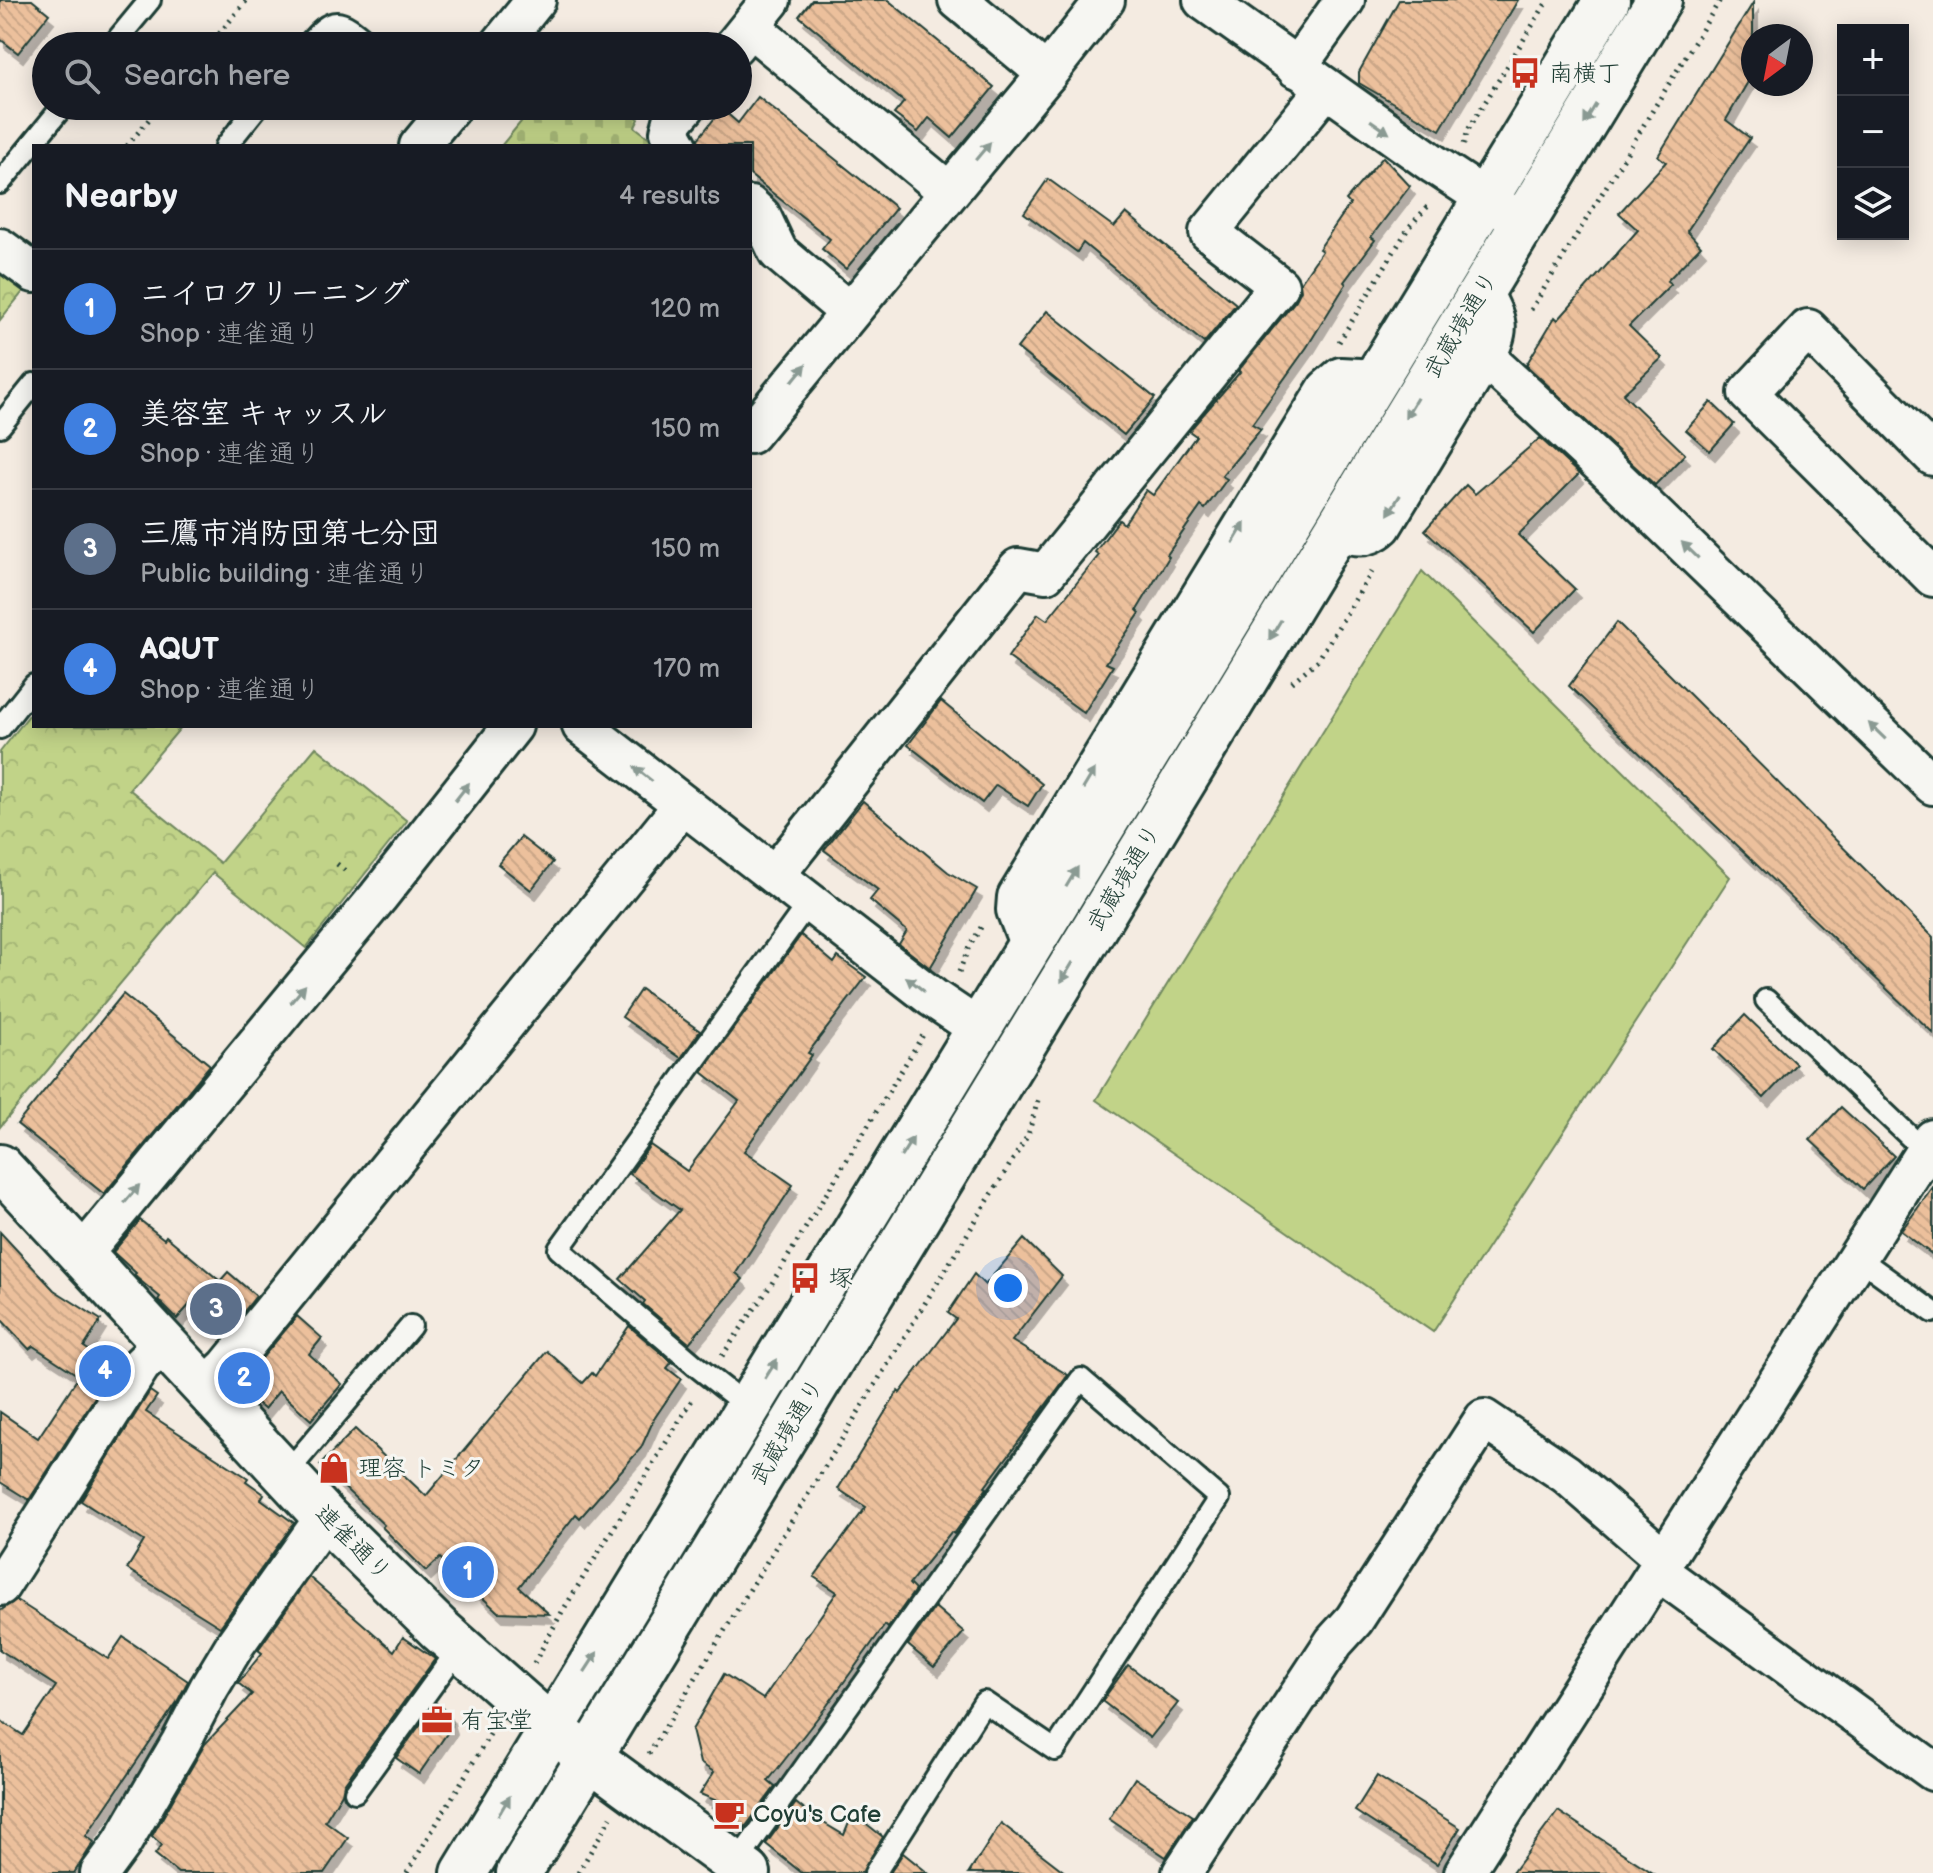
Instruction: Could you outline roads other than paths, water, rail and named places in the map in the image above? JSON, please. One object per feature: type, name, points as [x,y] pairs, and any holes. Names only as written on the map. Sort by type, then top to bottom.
[{"type":"main road","name":"武蔵境通り","points":[[464,1873],[1607,0]]},
{"type":"main road","name":"武蔵境通り","points":[[519,1873],[1659,0]]},
{"type":"main road","name":"連雀通り","points":[[0,1167],[162,1345],[325,1517],[460,1647],[551,1728],[742,1868]]},
{"type":"street","points":[[510,32],[536,0]]},
{"type":"street","points":[[958,0],[1047,74]]},
{"type":"street","points":[[752,432],[1105,0]]},
{"type":"street","points":[[1203,0],[1523,223]]},
{"type":"street","points":[[775,875],[1018,568],[1046,573],[1279,286],[1209,232],[1311,78],[1345,0]]},
{"type":"street","points":[[752,24],[949,192]]},
{"type":"street","points":[[420,144],[438,120]]},
{"type":"street","points":[[674,120],[670,132],[677,144]]},
{"type":"street","points":[[752,208],[761,216],[778,252],[849,312]]},
{"type":"street","points":[[0,248],[32,272]]},
{"type":"street","points":[[1336,531],[1364,537],[1382,526],[1496,339],[1497,325],[1482,291]]},
{"type":"street","points":[[1933,456],[1808,329],[1748,393],[1933,577]]},
{"type":"street","points":[[1485,357],[1616,478],[1933,785]]},
{"type":"street","points":[[80,1252],[96,1238],[358,922],[511,728]]},
{"type":"street","points":[[585,728],[933,998],[979,1029]]},
{"type":"street","points":[[205,1388],[246,1343],[683,805]]},
{"type":"street","points":[[1464,1873],[1929,1145]]},
{"type":"street","points":[[0,1586],[141,1365],[162,1345]]},
{"type":"street","points":[[1182,1873],[1334,1642],[1354,1620],[1484,1419],[1566,1474],[1661,1565],[1933,1771]]},
{"type":"street","points":[[100,1873],[122,1843],[236,1643],[325,1517]]},
{"type":"lane","points":[[124,32],[150,0]]},
{"type":"lane","points":[[318,32],[333,22],[348,26],[355,32]]},
{"type":"lane","points":[[0,183],[52,120]]},
{"type":"lane","points":[[228,144],[247,120]]},
{"type":"lane","points":[[0,426],[32,386]]},
{"type":"lane","points":[[0,728],[32,688]]},
{"type":"lane","points":[[748,1407],[559,1249],[809,902]]},
{"type":"lane","points":[[1766,1000],[1929,1145]]},
{"type":"lane","points":[[1857,1257],[1933,1312]]},
{"type":"lane","points":[[285,1475],[411,1326]]},
{"type":"lane","points":[[742,1868],[1081,1379],[1219,1498],[1055,1750],[984,1702],[875,1873]]},
{"type":"lane","points":[[355,1792],[460,1647]]},
{"type":"place","name":"南横丁","points":[[1525,73]]},
{"type":"place","name":"塚","points":[[805,1278]]},
{"type":"place","name":"三鷹市消防団第七分団","points":[[216,1309]]},
{"type":"place","name":"AQUT","points":[[105,1371]]},
{"type":"place","name":"美容室 キャッスル","points":[[244,1378]]},
{"type":"place","name":"理容 トミタ","points":[[334,1468]]},
{"type":"place","name":"ニイロクリーニング","points":[[468,1572]]},
{"type":"place","name":"有宝堂","points":[[437,1720]]},
{"type":"place","name":"Coyu's Cafe","points":[[729,1814]]}]
